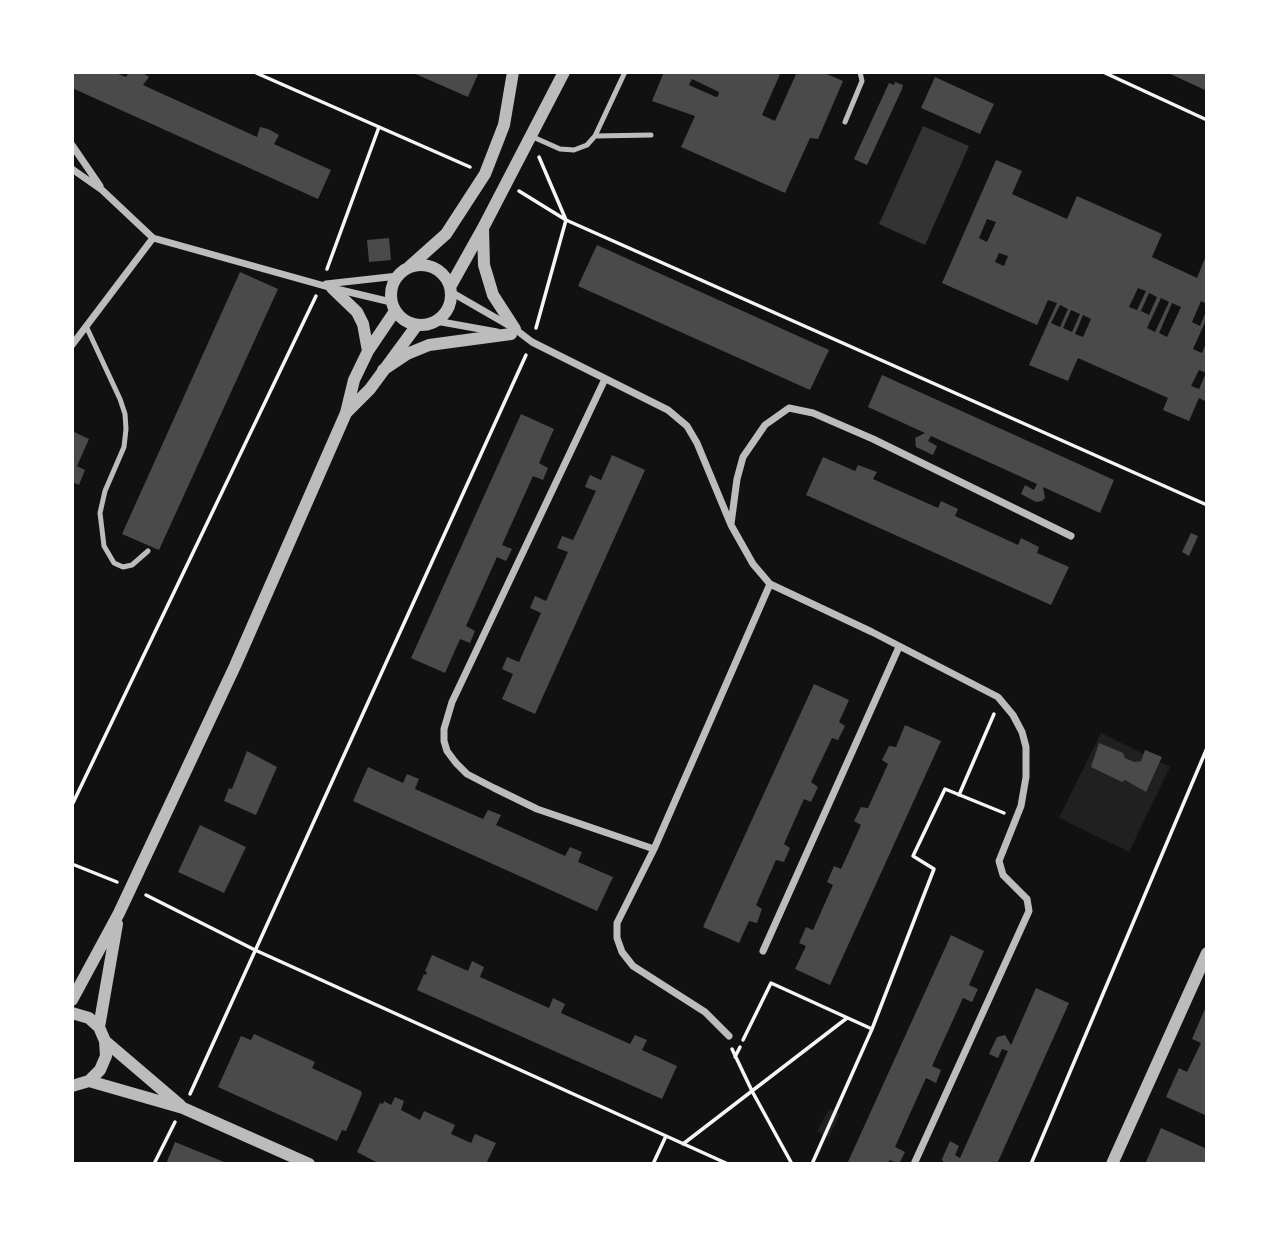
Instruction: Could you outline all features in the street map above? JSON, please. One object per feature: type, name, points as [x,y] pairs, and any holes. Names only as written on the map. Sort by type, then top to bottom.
[{"type":"street","points":[[72,1000],[119,913],[235,666],[346,413],[351,387],[393,307],[392,288],[398,276],[446,234],[485,174],[504,125],[513,72]]},
{"type":"street","points":[[72,170],[103,190],[153,238],[327,286],[393,307],[405,321],[427,325],[436,321],[448,309],[450,289],[564,72]]},
{"type":"street","points":[[72,145],[103,190]]},
{"type":"street","points":[[483,228],[484,265],[493,295],[520,336]]},
{"type":"street","points":[[72,345],[153,238]]},
{"type":"street","points":[[410,267],[426,265],[441,273],[450,289],[520,336],[668,411],[687,426],[708,466],[731,525],[753,564],[770,584],[1000,699],[1018,724],[1026,747],[1027,777],[1021,806],[999,861],[999,869],[1027,899],[1029,911],[914,1164]]},
{"type":"street","points":[[327,286],[398,276]]},
{"type":"street","points":[[327,286],[357,312],[363,324],[368,351]]},
{"type":"street","points":[[436,321],[520,336]]},
{"type":"street","points":[[346,413],[361,400],[416,325]]},
{"type":"street","points":[[383,370],[407,354],[429,345],[520,336]]},
{"type":"street","points":[[605,379],[452,702],[444,729],[444,741],[452,758],[461,768],[494,788],[537,809],[654,849]]},
{"type":"street","points":[[731,525],[743,457],[765,425],[789,408],[813,413],[873,439],[1071,536]]},
{"type":"street","points":[[729,1036],[705,1012],[633,966],[622,952],[617,938],[617,923],[654,849],[770,584]]},
{"type":"street","points":[[763,951],[899,647]]},
{"type":"street","points":[[99,1027],[119,913]]},
{"type":"street","points":[[1112,1164],[1207,953]]},
{"type":"street","points":[[72,1013],[89,1018],[99,1027],[105,1041],[106,1056],[100,1070],[89,1081],[73,1087]]},
{"type":"street","points":[[105,1041],[183,1108]]},
{"type":"street","points":[[89,1081],[183,1108],[309,1164]]},
{"type":"lane","points":[[530,136],[560,149],[574,150],[587,145],[595,136],[625,72]]},
{"type":"lane","points":[[845,122],[862,81],[860,72]]},
{"type":"lane","points":[[595,136],[652,135]]},
{"type":"lane","points":[[86,326],[125,414],[124,447],[105,491],[100,513],[104,545],[114,563],[123,567],[132,565],[148,551]]},
{"type":"path","points":[[254,72],[485,174]]},
{"type":"path","points":[[1103,72],[1207,120]]},
{"type":"path","points":[[72,805],[327,286],[379,127]]},
{"type":"path","points":[[154,1164],[183,1108],[255,950],[520,336],[566,220],[530,136]]},
{"type":"path","points":[[505,183],[566,220],[1207,505]]},
{"type":"path","points":[[959,795],[1000,699]]},
{"type":"path","points":[[1031,1164],[1207,748]]},
{"type":"path","points":[[812,1164],[872,1029],[934,869],[913,856],[945,789],[1016,818]]},
{"type":"path","points":[[72,864],[131,887],[255,950],[729,1164]]},
{"type":"path","points":[[792,1164],[735,1057],[772,983],[872,1029]]},
{"type":"path","points":[[683,1144],[847,1018]]},
{"type":"path","points":[[653,1164],[666,1136]]},
{"type":"shaded area","points":[[923,126],[969,146],[925,245],[879,224]]},
{"type":"shaded area","points":[[1101,733],[1170,767],[1129,852],[1059,818]]},
{"type":"shaded area","points":[[829,1109],[840,1114],[829,1137],[817,1131]]},
{"type":"building","points":[[72,72],[113,72],[126,77],[128,74],[125,72],[142,72],[149,77],[143,85],[257,137],[260,127],[268,129],[279,135],[274,144],[331,170],[318,199],[72,88]]},
{"type":"building","points":[[411,72],[479,72],[468,97]]},
{"type":"building","points":[[664,72],[781,72],[762,115],[775,121],[797,72],[822,72],[843,81],[818,139],[810,138],[785,193],[681,147],[695,116],[652,101]],"holes":[[[692,79],[719,92],[716,97],[689,85]]]},
{"type":"building","points":[[1166,72],[1207,72],[1207,91]]},
{"type":"building","points":[[935,77],[994,104],[980,134],[921,108]]},
{"type":"building","points":[[895,82],[903,85],[902,89],[867,165],[854,159],[889,83],[894,85]]},
{"type":"building","points":[[996,160],[1022,171],[1012,194],[1067,219],[1077,196],[1162,234],[1152,257],[1197,278],[1207,253],[1207,304],[1201,301],[1192,322],[1200,326],[1207,309],[1207,318],[1193,349],[1202,353],[1207,340],[1207,402],[1199,398],[1189,421],[1163,410],[1168,398],[1078,358],[1068,381],[1029,365],[1057,303],[1048,300],[1037,325],[942,283]],"holes":[[[987,219],[996,222],[987,242],[979,238]],[[999,253],[1008,256],[1004,266],[995,262]],[[1138,288],[1146,291],[1137,310],[1129,307]],[[1149,293],[1157,297],[1149,315],[1141,311]],[[1161,298],[1169,302],[1155,332],[1147,328]],[[1172,303],[1181,307],[1167,337],[1159,333]],[[1060,305],[1068,309],[1060,327],[1051,323]],[[1071,310],[1080,314],[1072,332],[1063,328]],[[1083,315],[1091,319],[1083,337],[1075,334]],[[1199,370],[1206,373],[1199,389],[1191,386]]]},
{"type":"building","points":[[389,238],[391,260],[369,262],[367,240]]},
{"type":"building","points":[[597,245],[829,350],[810,390],[578,286]]},
{"type":"building","points":[[240,272],[278,289],[159,550],[122,534]]},
{"type":"building","points":[[882,375],[1114,480],[1100,513],[1043,487],[1045,498],[1036,502],[1021,494],[1025,485],[1034,490],[1037,484],[931,436],[928,441],[937,446],[933,455],[916,447],[915,438],[925,433],[868,407]]},
{"type":"building","points":[[521,414],[554,429],[539,463],[548,468],[543,480],[533,476],[502,545],[512,549],[506,561],[497,557],[466,626],[475,631],[470,643],[460,639],[445,673],[411,658]]},
{"type":"building","points":[[72,431],[89,439],[77,466],[85,470],[79,485],[72,482]]},
{"type":"building","points":[[612,455],[645,470],[535,714],[502,699],[513,674],[502,669],[507,657],[519,662],[541,613],[530,608],[535,596],[546,601],[568,552],[557,548],[562,536],[573,540],[596,491],[585,487],[590,475],[601,480]]},
{"type":"building","points":[[823,457],[855,471],[858,465],[877,472],[873,479],[938,508],[941,501],[958,509],[955,516],[1018,545],[1021,538],[1039,547],[1037,553],[1069,567],[1051,605],[806,495]]},
{"type":"building","points":[[1191,533],[1198,536],[1189,556],[1182,552]]},
{"type":"building","points":[[814,684],[849,700],[839,722],[845,726],[838,740],[832,738],[811,782],[818,787],[811,802],[804,799],[784,844],[790,848],[784,862],[776,860],[756,905],[762,909],[757,923],[749,921],[739,943],[703,927]]},
{"type":"building","points":[[905,725],[941,741],[830,985],[795,969],[806,946],[799,943],[806,927],[813,930],[833,885],[827,882],[834,866],[841,869],[861,825],[854,821],[861,807],[868,808],[888,764],[882,760],[889,746],[896,747]]},
{"type":"building","points":[[1099,743],[1123,753],[1125,758],[1134,762],[1141,761],[1145,750],[1162,757],[1146,792],[1125,780],[1122,782],[1091,767]]},
{"type":"building","points":[[247,751],[277,767],[256,815],[224,801],[229,788],[232,789]]},
{"type":"building","points":[[368,767],[403,783],[407,774],[419,779],[415,789],[483,819],[488,810],[501,815],[496,825],[565,856],[570,847],[582,852],[578,862],[613,877],[597,911],[353,801]]},
{"type":"building","points":[[200,825],[246,847],[224,893],[178,872]]},
{"type":"building","points":[[951,935],[984,951],[969,985],[978,989],[972,1002],[963,998],[932,1066],[941,1070],[936,1083],[926,1078],[895,1147],[905,1152],[899,1164],[890,1160],[887,1164],[847,1164]]},
{"type":"building","points":[[432,955],[468,971],[472,961],[484,967],[480,977],[549,1008],[553,998],[565,1004],[561,1013],[630,1044],[635,1035],[647,1040],[642,1050],[677,1066],[662,1099],[417,990],[424,974],[426,975],[425,971]]},
{"type":"building","points":[[1036,988],[1069,1003],[997,1164],[944,1164],[942,1159],[950,1141],[959,1146],[955,1155],[960,1158],[1008,1051],[1002,1049],[998,1058],[989,1054],[997,1037],[1005,1035],[1011,1045]]},
{"type":"building","points":[[1207,1004],[1207,1116],[1166,1097],[1179,1068],[1187,1072],[1201,1043],[1192,1039]]},
{"type":"building","points":[[254,1034],[315,1062],[312,1068],[361,1091],[346,1131],[342,1130],[337,1141],[218,1087],[241,1036],[251,1040]]},
{"type":"building","points":[[395,1097],[404,1101],[401,1110],[420,1120],[424,1111],[455,1125],[451,1134],[471,1143],[475,1134],[496,1143],[486,1164],[380,1164],[357,1152],[380,1103],[383,1104],[384,1101],[391,1105]]},
{"type":"building","points":[[1161,1128],[1207,1149],[1207,1164],[1145,1164]]},
{"type":"building","points":[[175,1142],[229,1164],[166,1164]]}]
